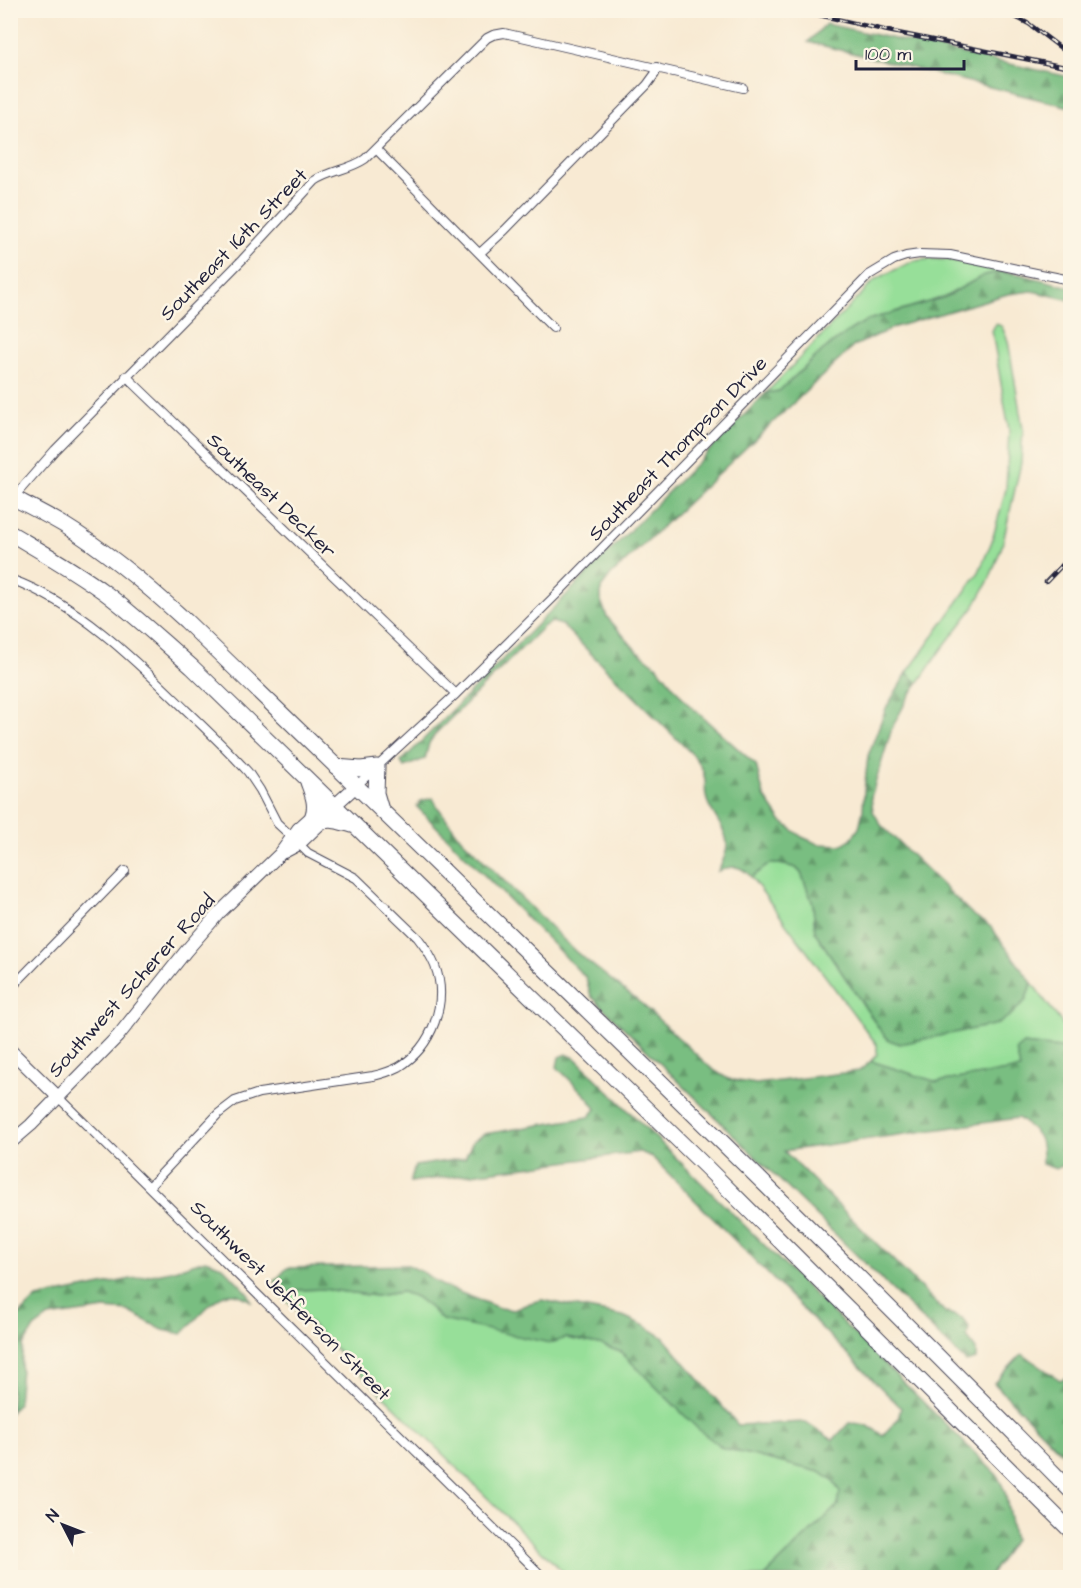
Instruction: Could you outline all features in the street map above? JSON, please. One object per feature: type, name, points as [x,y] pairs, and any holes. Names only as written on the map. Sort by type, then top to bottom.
[{"type":"highway","points":[[12,497],[65,526],[101,550],[141,580],[186,621],[690,1110],[1071,1490]]},
{"type":"highway","points":[[10,533],[104,592],[192,667],[706,1167],[1071,1530]]},
{"type":"highway","points":[[336,766],[361,769],[377,767],[376,793],[381,810]]},
{"type":"highway","points":[[307,780],[314,797],[318,818],[339,821],[356,827]]},
{"type":"main road","name":"Southwest Scherer Road","points":[[10,1143],[31,1125],[118,1035],[218,914],[318,818],[356,786]]},
{"type":"main road","name":"Southwest Jefferson Street","points":[[10,1050],[58,1097]]},
{"type":"street","name":"Southeast 16th Street","points":[[12,497],[56,448],[242,260],[315,181],[330,172],[357,164],[376,149],[480,43],[493,35],[504,33],[657,67]]},
{"type":"street","points":[[480,253],[647,85],[657,67],[743,88]]},
{"type":"street","points":[[376,149],[553,328]]},
{"type":"street","name":"Southeast Thompson Drive","points":[[356,786],[456,694],[561,590],[869,275],[894,260],[920,254],[950,255],[1071,280]]},
{"type":"street","name":"Southeast Decker","points":[[126,376],[456,694]]},
{"type":"street","points":[[10,579],[35,589],[74,613],[146,672],[248,772],[277,823],[309,853],[356,878],[418,938],[426,947],[436,967],[440,992],[438,1011],[430,1033],[418,1051],[410,1058],[386,1073],[259,1093],[235,1101],[218,1114],[148,1187]]},
{"type":"street","points":[[10,989],[125,872]]},
{"type":"street","name":"Southwest Jefferson Street","points":[[58,1097],[544,1578]]},
{"type":"green space","points":[[826,24],[1070,77],[1070,107],[808,42]]},
{"type":"green space","points":[[949,260],[1019,274],[998,272],[984,275],[945,297],[868,320],[823,350],[779,391],[766,393],[876,279],[913,261]]},
{"type":"green space","points":[[998,272],[1019,274],[1070,287],[1070,300],[1032,291],[1008,294],[895,327],[854,346],[611,575],[601,588],[601,601],[607,617],[635,649],[657,666],[687,703],[756,765],[764,796],[781,821],[802,837],[818,844],[841,845],[851,839],[859,828],[868,756],[886,708],[907,673],[918,683],[892,728],[871,797],[873,811],[881,825],[972,914],[991,927],[1032,983],[1025,1001],[998,1024],[900,1044],[889,1040],[880,1030],[815,932],[813,904],[801,873],[796,868],[770,864],[751,877],[744,870],[736,867],[718,871],[726,852],[726,839],[707,800],[704,776],[699,764],[693,755],[562,625],[552,622],[544,626],[436,733],[429,743],[425,759],[404,767],[401,762],[766,393],[779,391],[823,350],[868,320],[945,297],[984,275]]},
{"type":"green space","points":[[996,323],[1002,327],[1008,341],[1023,429],[1021,463],[1002,546],[989,580],[974,607],[918,683],[907,673],[979,572],[992,541],[1006,489],[1009,430],[992,331]]},
{"type":"green space","points":[[433,798],[459,836],[576,952],[643,1005],[712,1069],[728,1079],[756,1084],[859,1071],[871,1061],[937,1082],[1020,1069],[1016,1050],[1023,1044],[1070,1049],[1070,1116],[1064,1123],[1061,1138],[1061,1149],[1068,1162],[1056,1169],[1042,1164],[1042,1148],[1038,1136],[1018,1118],[784,1151],[945,1312],[962,1318],[969,1327],[967,1337],[976,1349],[976,1359],[966,1362],[591,996],[586,978],[417,807],[421,801]]},
{"type":"green space","points":[[770,864],[796,868],[801,873],[813,904],[815,932],[889,1040],[1025,1001],[1032,983],[1070,1034],[1070,1049],[1023,1044],[1021,1069],[937,1082],[871,1061],[877,1054],[877,1045],[751,877]]},
{"type":"green space","points":[[566,1054],[575,1058],[997,1475],[1005,1491],[1014,1540],[989,1577],[764,1577],[838,1505],[840,1492],[833,1481],[820,1472],[723,1448],[700,1431],[621,1352],[599,1344],[566,1338],[550,1343],[442,1320],[416,1297],[402,1292],[376,1296],[323,1289],[298,1290],[281,1295],[275,1281],[287,1268],[408,1265],[441,1285],[499,1308],[514,1310],[542,1300],[623,1316],[645,1326],[663,1337],[738,1425],[806,1422],[833,1440],[849,1423],[855,1423],[867,1426],[883,1435],[898,1419],[901,1408],[652,1157],[640,1152],[410,1182],[415,1166],[465,1158],[473,1141],[484,1134],[589,1117],[596,1109],[557,1067],[559,1057]]},
{"type":"green space","points":[[205,1260],[222,1266],[248,1293],[251,1301],[234,1294],[223,1296],[210,1304],[182,1334],[163,1330],[128,1311],[105,1309],[49,1317],[34,1328],[23,1346],[18,1403],[11,1412],[11,1317],[17,1317],[37,1298],[171,1271]]},
{"type":"green space","points":[[323,1289],[376,1296],[402,1292],[416,1297],[429,1307],[550,1343],[566,1338],[599,1344],[621,1352],[700,1430],[723,1448],[820,1472],[833,1481],[840,1492],[838,1505],[764,1577],[568,1577],[281,1295],[298,1290]]},
{"type":"green space","points":[[1022,1354],[1060,1380],[1070,1376],[1070,1453],[1063,1454],[994,1383]]},
{"type":"railway","points":[[798,10],[1070,68]]},
{"type":"railway","points":[[1002,10],[1029,24],[1070,55]]},
{"type":"railway","points":[[1046,582],[1070,557]]}]
